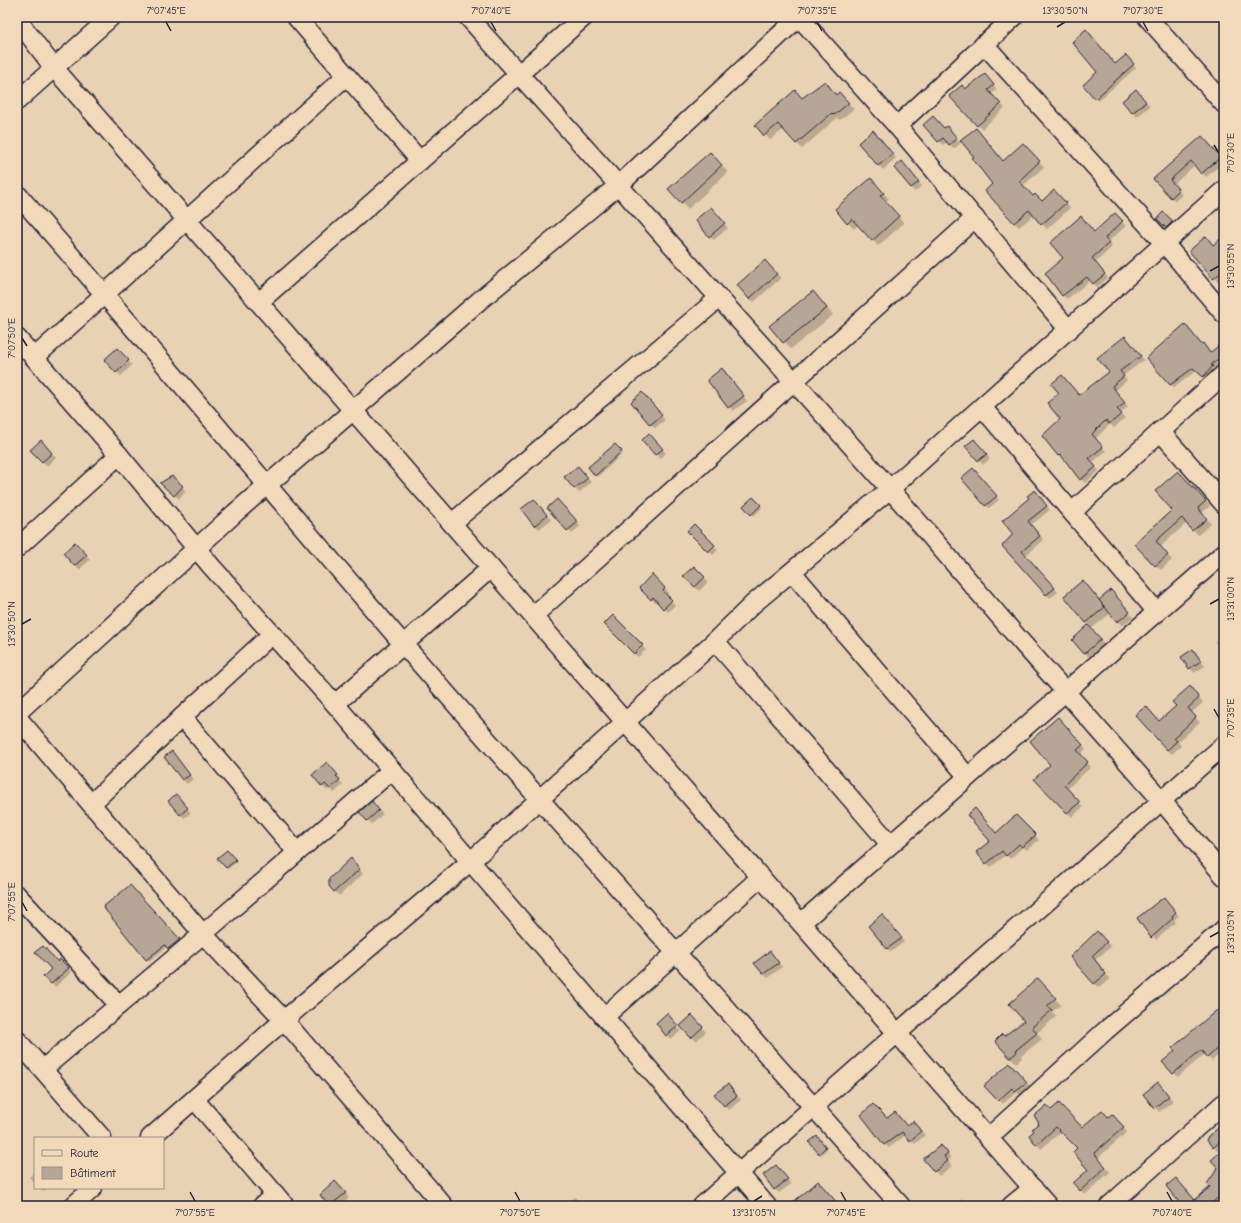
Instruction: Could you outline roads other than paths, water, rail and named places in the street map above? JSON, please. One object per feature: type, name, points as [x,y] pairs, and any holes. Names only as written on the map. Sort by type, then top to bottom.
[{"type":"street","points":[[17,101],[111,17]]},
{"type":"street","points":[[296,17],[420,161]]},
{"type":"street","points":[[468,17],[518,75],[619,185],[718,299],[794,381],[890,489],[1162,801],[1224,876]]},
{"type":"street","points":[[259,302],[584,17]]},
{"type":"street","points":[[17,713],[268,486],[479,301],[619,185],[799,17],[897,126],[1069,330]]},
{"type":"street","points":[[897,126],[1014,17]]},
{"type":"street","points":[[1147,17],[1224,104]]},
{"type":"street","points":[[17,19],[54,68],[1048,1206]]},
{"type":"street","points":[[984,44],[1164,243],[1224,314]]},
{"type":"street","points":[[35,357],[346,76]]},
{"type":"street","points":[[151,1137],[284,1020],[471,861],[625,721],[715,642],[753,604],[890,489],[1224,190]]},
{"type":"street","points":[[17,194],[106,294],[403,644],[539,800],[901,1206]]},
{"type":"street","points":[[533,616],[975,218]]},
{"type":"street","points":[[452,523],[718,299]]},
{"type":"street","points":[[17,338],[119,455],[271,635],[335,704],[767,1206]]},
{"type":"street","points":[[1072,512],[1224,374]]},
{"type":"street","points":[[982,408],[1157,612]]},
{"type":"street","points":[[1160,431],[1224,504]]},
{"type":"street","points":[[21,538],[119,455]]},
{"type":"street","points":[[802,923],[890,844],[1224,553]]},
{"type":"street","points":[[335,704],[492,568]]},
{"type":"street","points":[[792,572],[968,777]]},
{"type":"street","points":[[91,804],[271,635]]},
{"type":"street","points":[[715,642],[890,844]]},
{"type":"street","points":[[17,717],[203,934],[284,1020],[444,1206]]},
{"type":"street","points":[[182,717],[297,852]]},
{"type":"street","points":[[702,1206],[813,1106],[897,1034],[1224,745]]},
{"type":"street","points":[[43,1069],[203,934],[392,770]]},
{"type":"street","points":[[604,1017],[761,877]]},
{"type":"street","points":[[17,895],[119,1005]]},
{"type":"street","points":[[988,1137],[1105,1031],[1224,929]]},
{"type":"street","points":[[17,1040],[101,1137]]},
{"type":"street","points":[[195,1100],[274,1202]]},
{"type":"street","points":[[1109,1206],[1224,1103]]},
{"type":"street","points":[[1011,1206],[1033,1188]]},
{"type":"street","points":[[73,1206],[92,1189]]}]
